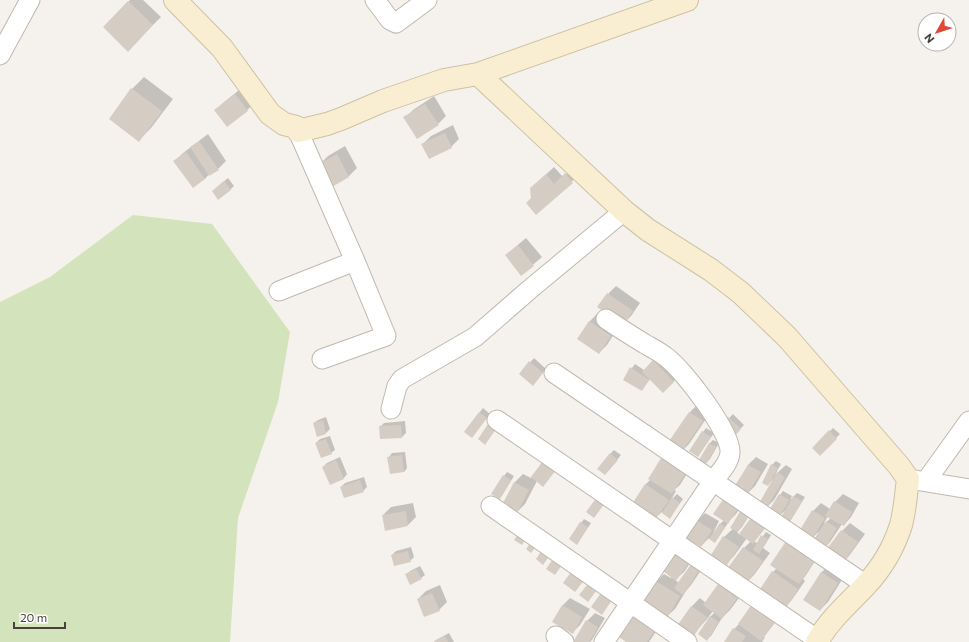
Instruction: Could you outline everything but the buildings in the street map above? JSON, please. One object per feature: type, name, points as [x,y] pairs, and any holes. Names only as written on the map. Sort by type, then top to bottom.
[{"type":"street","points":[[0,55],[30,0]]},
{"type":"street","points":[[175,0],[222,48],[270,114],[284,124],[296,127],[386,336],[322,360]]},
{"type":"street","points":[[375,0],[390,20],[396,23],[428,0]]},
{"type":"street","points":[[298,131],[334,122],[383,101],[444,80],[478,74],[687,0]]},
{"type":"street","points":[[478,74],[624,211],[648,230],[711,270],[741,294],[787,337],[899,466],[917,480],[969,489]]},
{"type":"street","points":[[391,409],[397,386],[402,379],[475,337],[624,211]]},
{"type":"street","points":[[279,292],[355,261]]},
{"type":"street","points":[[604,642],[727,462],[730,452],[729,445],[724,434],[702,396],[683,372],[666,357],[606,319]]},
{"type":"street","points":[[554,373],[866,585]]},
{"type":"street","points":[[498,420],[818,641],[829,624],[866,585],[882,564],[894,543],[901,525],[905,507],[917,480],[969,421]]},
{"type":"street","points":[[491,506],[687,642]]},
{"type":"green space","points":[[133,215],[212,224],[290,332],[278,402],[238,518],[230,642],[0,642],[0,302],[50,277]]}]
